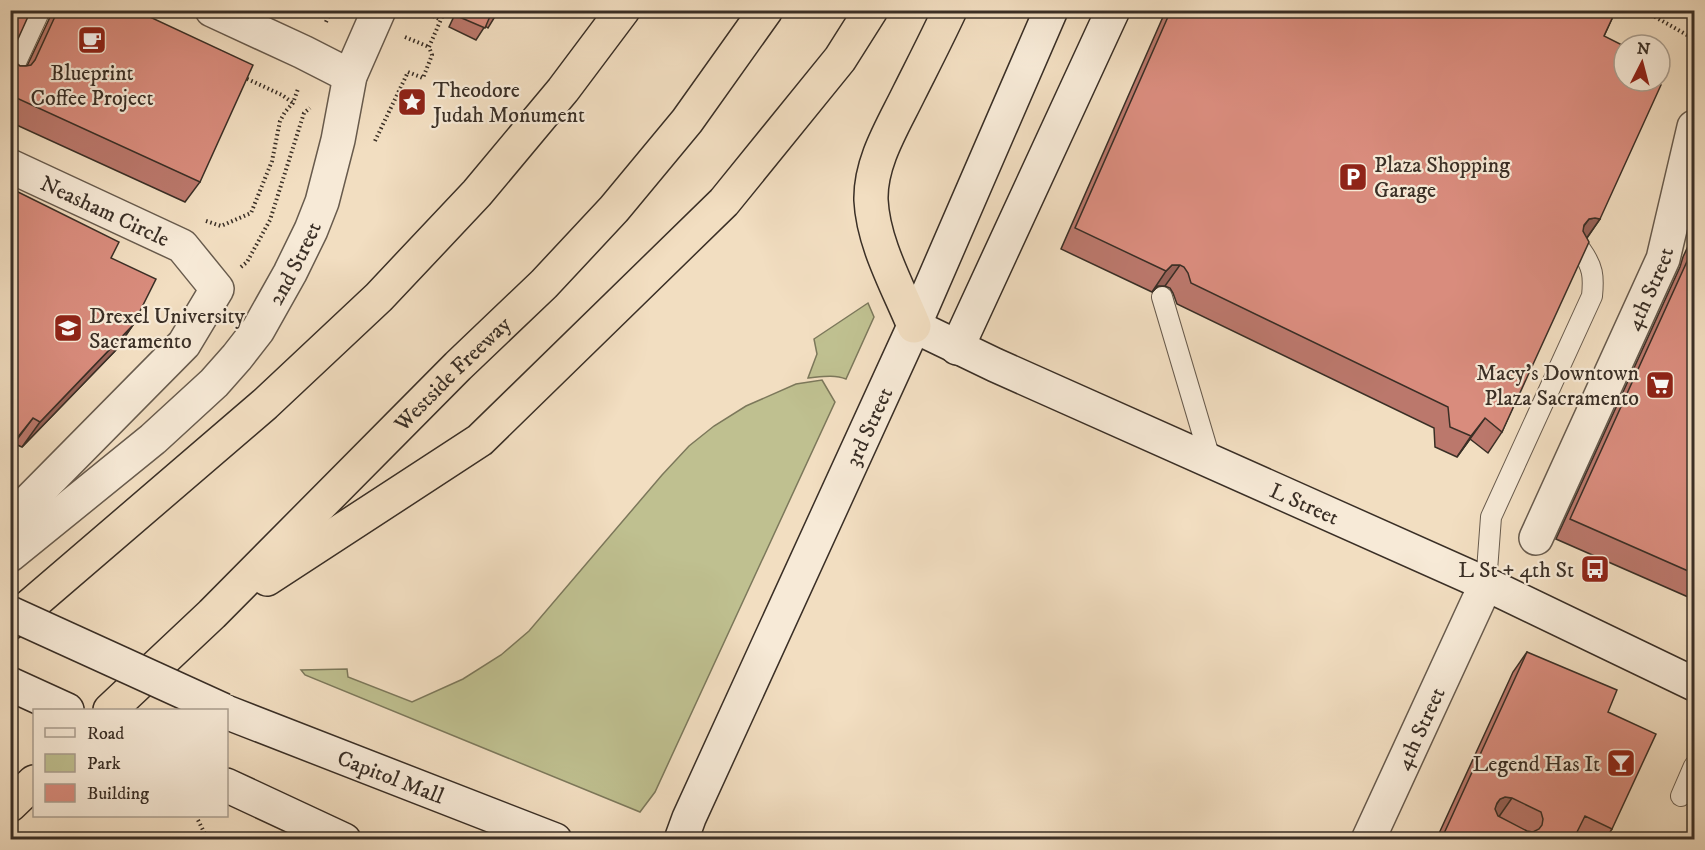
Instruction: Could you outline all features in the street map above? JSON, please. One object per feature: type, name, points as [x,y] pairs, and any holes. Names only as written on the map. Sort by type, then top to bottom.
[{"type":"highway","points":[[10,623],[264,404],[380,297],[477,193],[563,90],[623,10]]},
{"type":"highway","name":"Westside Freeway","points":[[113,709],[212,614],[458,366],[544,284],[614,210],[687,121],[766,10]]},
{"type":"highway","points":[[212,614],[480,440],[724,202],[840,59],[871,10]]},
{"type":"highway","points":[[914,326],[881,245],[874,218],[872,188],[878,158],[888,134],[950,10]]},
{"type":"street","points":[[212,10],[303,51],[350,76]]},
{"type":"street","name":"2nd Street","points":[[10,555],[153,439],[214,383],[258,330],[290,273],[322,202],[340,133],[350,76],[379,10]]},
{"type":"street","name":"3rd Street","points":[[681,840],[914,326],[1051,10]]},
{"type":"street","points":[[957,348],[1113,10]]},
{"type":"street","name":"4th Street","points":[[1536,538],[1663,259],[1695,127]]},
{"type":"street","name":"Neasham Circle","points":[[10,166],[182,246],[217,289]]},
{"type":"street","points":[[10,520],[184,344],[217,289]]},
{"type":"street","name":"L Street","points":[[914,326],[957,348],[1486,584],[1695,684]]},
{"type":"street","name":"4th Street","points":[[1368,840],[1486,584]]},
{"type":"street","name":"Capitol Mall","points":[[10,613],[221,709]]},
{"type":"street","points":[[10,684],[63,709]]},
{"type":"street","name":"Capitol Mall","points":[[228,712],[555,840]]},
{"type":"street","points":[[228,786],[344,840]]},
{"type":"lane","points":[[10,75],[40,10]]},
{"type":"lane","points":[[1486,584],[1491,517],[1592,296],[1594,279],[1590,263],[1581,250]]},
{"type":"lane","points":[[1162,297],[1211,462]]},
{"type":"lane","points":[[1681,796],[1695,766]]},
{"type":"path","points":[[326,22],[331,10]]},
{"type":"path","points":[[421,10],[441,20]]},
{"type":"path","points":[[375,141],[408,72],[423,78],[432,55],[429,47],[446,10]]},
{"type":"path","points":[[1643,10],[1695,39]]},
{"type":"path","points":[[405,37],[429,47]]},
{"type":"path","points":[[239,75],[282,94],[293,103]]},
{"type":"path","points":[[217,289],[247,262],[270,220],[304,113],[350,76]]},
{"type":"path","points":[[199,219],[221,226],[251,213],[272,160],[280,121],[293,103],[298,89]]},
{"type":"path","points":[[198,820],[208,840]]},
{"type":"green space","points":[[868,303],[874,317],[846,379],[832,376],[808,378],[817,354],[814,339]]},
{"type":"green space","points":[[822,380],[835,402],[655,792],[640,812],[305,675],[301,670],[347,669],[348,677],[412,702],[463,679],[501,655],[529,631],[689,446],[714,426],[746,406],[796,384]]},
{"type":"building","points":[[10,10],[31,10],[12,55],[14,61],[20,66],[31,65],[35,60],[58,10],[135,10],[253,65],[200,182],[10,95]]},
{"type":"building","points":[[459,10],[499,10],[496,16],[491,14],[485,28],[457,16]]},
{"type":"building","name":"Plaza Shopping Garage","points":[[1171,10],[1616,10],[1604,36],[1612,40],[1612,93],[1657,93],[1600,219],[1589,219],[1584,225],[1583,231],[1589,242],[1502,432],[1485,418],[1471,436],[1450,427],[1448,407],[1191,283],[1188,273],[1180,265],[1172,265],[1166,271],[1075,228]]},
{"type":"building","name":"Drexel University Sacramento","points":[[10,188],[119,242],[111,258],[156,279],[133,325],[40,422],[33,418],[10,447]]},
{"type":"building","name":"Macy's Downtown Plaza Sacramento","points":[[1695,246],[1695,574],[1570,519]]},
{"type":"building","points":[[1527,652],[1617,690],[1608,712],[1656,734],[1612,829],[1585,816],[1573,840],[1441,840]],"holes":[[[1512,798],[1541,812],[1543,819],[1539,829],[1533,832],[1527,831],[1498,816],[1495,809],[1500,799]]]},
{"type":"place","name":"Blueprint Coffee Project","points":[[92,40]]},
{"type":"place","name":"Theodore Judah Monument","points":[[412,102]]},
{"type":"place","name":"Plaza Shopping Garage","points":[[1353,177]]},
{"type":"place","name":"Drexel University Sacramento","points":[[68,328]]},
{"type":"place","name":"Macy's Downtown Plaza Sacramento","points":[[1660,385]]},
{"type":"place","name":"L St + 4th St","points":[[1595,569]]},
{"type":"place","name":"Legend Has It","points":[[1621,763]]}]
